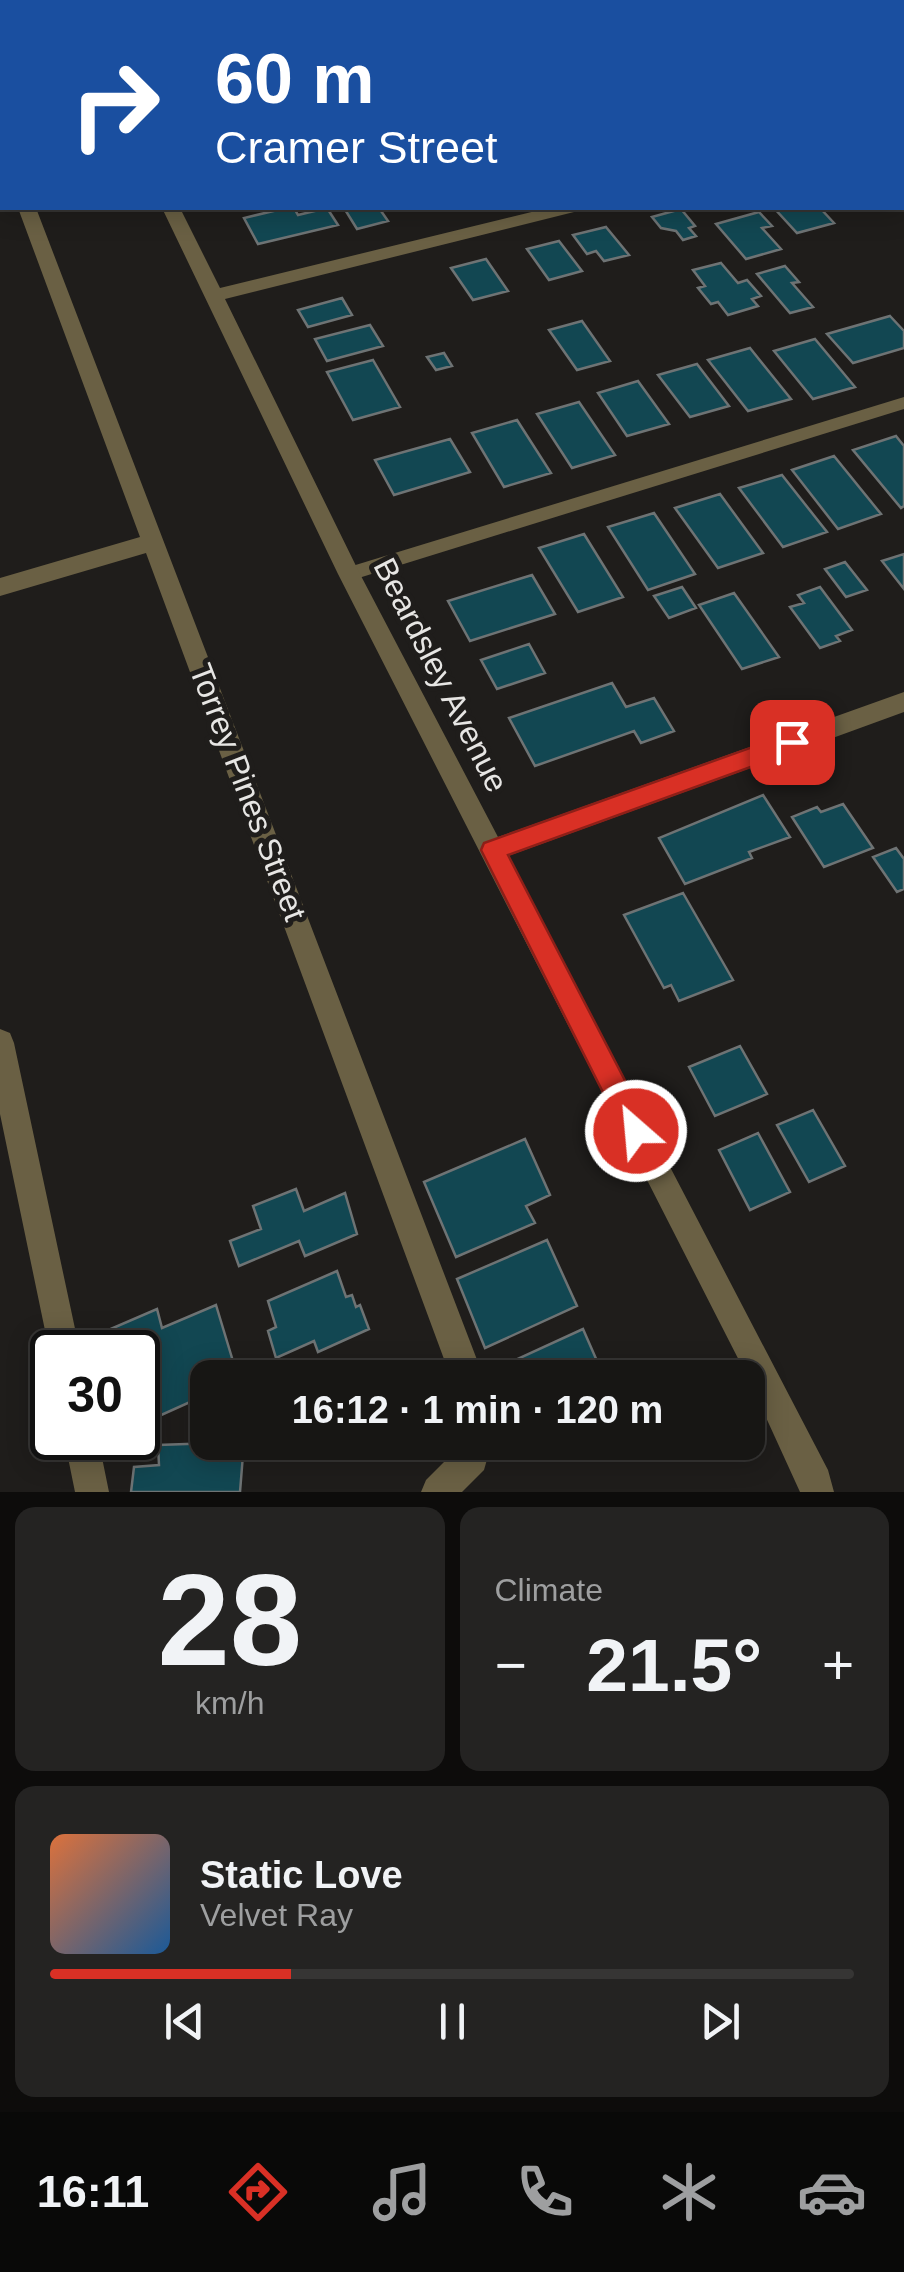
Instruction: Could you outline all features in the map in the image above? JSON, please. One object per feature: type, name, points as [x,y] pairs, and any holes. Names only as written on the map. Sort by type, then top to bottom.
[{"type":"street","name":"Torrey Pines Street","points":[[28,210],[461,1360]]},
{"type":"street","name":"Beardsley Avenue","points":[[172,210],[350,574],[818,1492]]},
{"type":"street","points":[[214,296],[560,210]]},
{"type":"street","points":[[0,586],[154,542]]},
{"type":"street","points":[[493,850],[904,702]]},
{"type":"street","points":[[0,1043],[59,1330]]},
{"type":"street","points":[[85,1460],[92,1492]]},
{"type":"street","points":[[438,1492],[470,1460]]},
{"type":"lane","points":[[350,574],[904,403]]},
{"type":"building","points":[[278,210],[295,210],[298,215],[328,210],[338,225],[258,244],[244,218]]},
{"type":"building","points":[[345,210],[380,210],[388,221],[357,229]]},
{"type":"building","points":[[682,210],[695,226],[689,228],[696,236],[683,240],[676,231],[661,228],[652,217]]},
{"type":"building","points":[[776,210],[822,210],[834,223],[797,233]]},
{"type":"building","points":[[759,212],[772,226],[762,228],[781,249],[746,259],[716,224]]},
{"type":"building","points":[[606,227],[629,255],[604,261],[596,251],[587,254],[573,235]]},
{"type":"building","points":[[559,241],[582,271],[549,280],[527,249]]},
{"type":"building","points":[[486,259],[508,291],[473,300],[451,268]]},
{"type":"building","points":[[721,263],[738,283],[747,280],[761,296],[752,299],[758,306],[728,315],[718,302],[711,304],[698,288],[705,286],[693,270]]},
{"type":"building","points":[[785,266],[799,282],[792,283],[813,307],[790,313],[757,274]]},
{"type":"building","points":[[342,298],[352,315],[308,327],[298,310]]},
{"type":"building","points":[[890,316],[904,331],[904,348],[853,363],[827,334]]},
{"type":"building","points":[[582,321],[610,361],[577,370],[549,330]]},
{"type":"building","points":[[370,325],[383,346],[327,361],[315,339]]},
{"type":"building","points":[[815,339],[855,387],[813,399],[774,351]]},
{"type":"building","points":[[750,348],[791,399],[748,411],[708,360]]},
{"type":"building","points":[[444,353],[452,366],[436,370],[427,357]]},
{"type":"building","points":[[373,360],[400,407],[353,420],[327,372]]},
{"type":"building","points":[[697,364],[729,406],[690,417],[658,375]]},
{"type":"building","points":[[638,381],[669,424],[627,436],[598,393]]},
{"type":"building","points":[[579,402],[615,455],[572,468],[537,414]]},
{"type":"building","points":[[517,420],[551,473],[504,487],[472,433]]},
{"type":"building","points":[[896,436],[904,446],[901,508],[853,450]]},
{"type":"building","points":[[450,439],[470,472],[394,495],[375,460]]},
{"type":"building","points":[[834,456],[881,514],[838,529],[792,470]]},
{"type":"building","points":[[782,475],[827,532],[783,547],[739,488]]},
{"type":"building","points":[[720,494],[763,553],[718,568],[675,508]]},
{"type":"building","points":[[654,513],[695,574],[648,590],[608,527]]},
{"type":"building","points":[[584,534],[623,597],[578,612],[539,548]]},
{"type":"building","points":[[904,554],[904,589],[882,561]]},
{"type":"building","points":[[845,562],[867,590],[846,597],[825,569]]},
{"type":"building","points":[[532,575],[555,614],[470,641],[448,601]]},
{"type":"building","points":[[682,587],[696,608],[669,618],[654,596]]},
{"type":"building","points":[[820,587],[852,630],[836,636],[840,641],[820,648],[790,607],[804,603],[798,595]]},
{"type":"building","points":[[734,593],[779,657],[742,669],[699,605]]},
{"type":"building","points":[[529,644],[545,673],[497,689],[481,660]]},
{"type":"building","points":[[612,683],[626,707],[654,698],[674,731],[641,743],[634,731],[535,766],[509,718]]},
{"type":"building","points":[[763,795],[790,837],[749,852],[752,858],[685,884],[659,838]]},
{"type":"building","points":[[843,804],[873,848],[824,867],[792,817],[817,807],[821,812]]},
{"type":"building","points":[[896,848],[904,859],[904,889],[897,892],[873,857]]},
{"type":"building","points":[[683,893],[733,980],[679,1001],[671,985],[664,988],[624,915]]},
{"type":"building","points":[[740,1046],[767,1094],[715,1116],[689,1067]]},
{"type":"building","points":[[813,1110],[845,1166],[809,1182],[777,1125]]},
{"type":"building","points":[[758,1133],[790,1192],[750,1210],[719,1150]]},
{"type":"building","points":[[525,1139],[550,1195],[526,1206],[535,1223],[456,1257],[424,1182]]},
{"type":"building","points":[[296,1189],[304,1211],[345,1193],[357,1234],[305,1256],[299,1241],[239,1266],[230,1241],[261,1229],[253,1206]]},
{"type":"building","points":[[547,1240],[577,1306],[485,1348],[457,1279]]},
{"type":"building","points":[[337,1271],[346,1297],[352,1295],[356,1307],[360,1305],[369,1329],[318,1352],[314,1341],[276,1358],[268,1331],[276,1327],[268,1301]]},
{"type":"building","points":[[216,1305],[232,1358],[190,1360],[190,1402],[160,1416],[160,1330],[108,1330],[157,1309],[162,1328]]},
{"type":"building","points":[[583,1329],[597,1360],[516,1360]]},
{"type":"building","points":[[190,1444],[190,1460],[243,1460],[240,1492],[131,1492],[134,1467],[159,1465],[160,1445]]},
{"type":"route","points":[[636,1131],[493,850],[792,742]]}]
